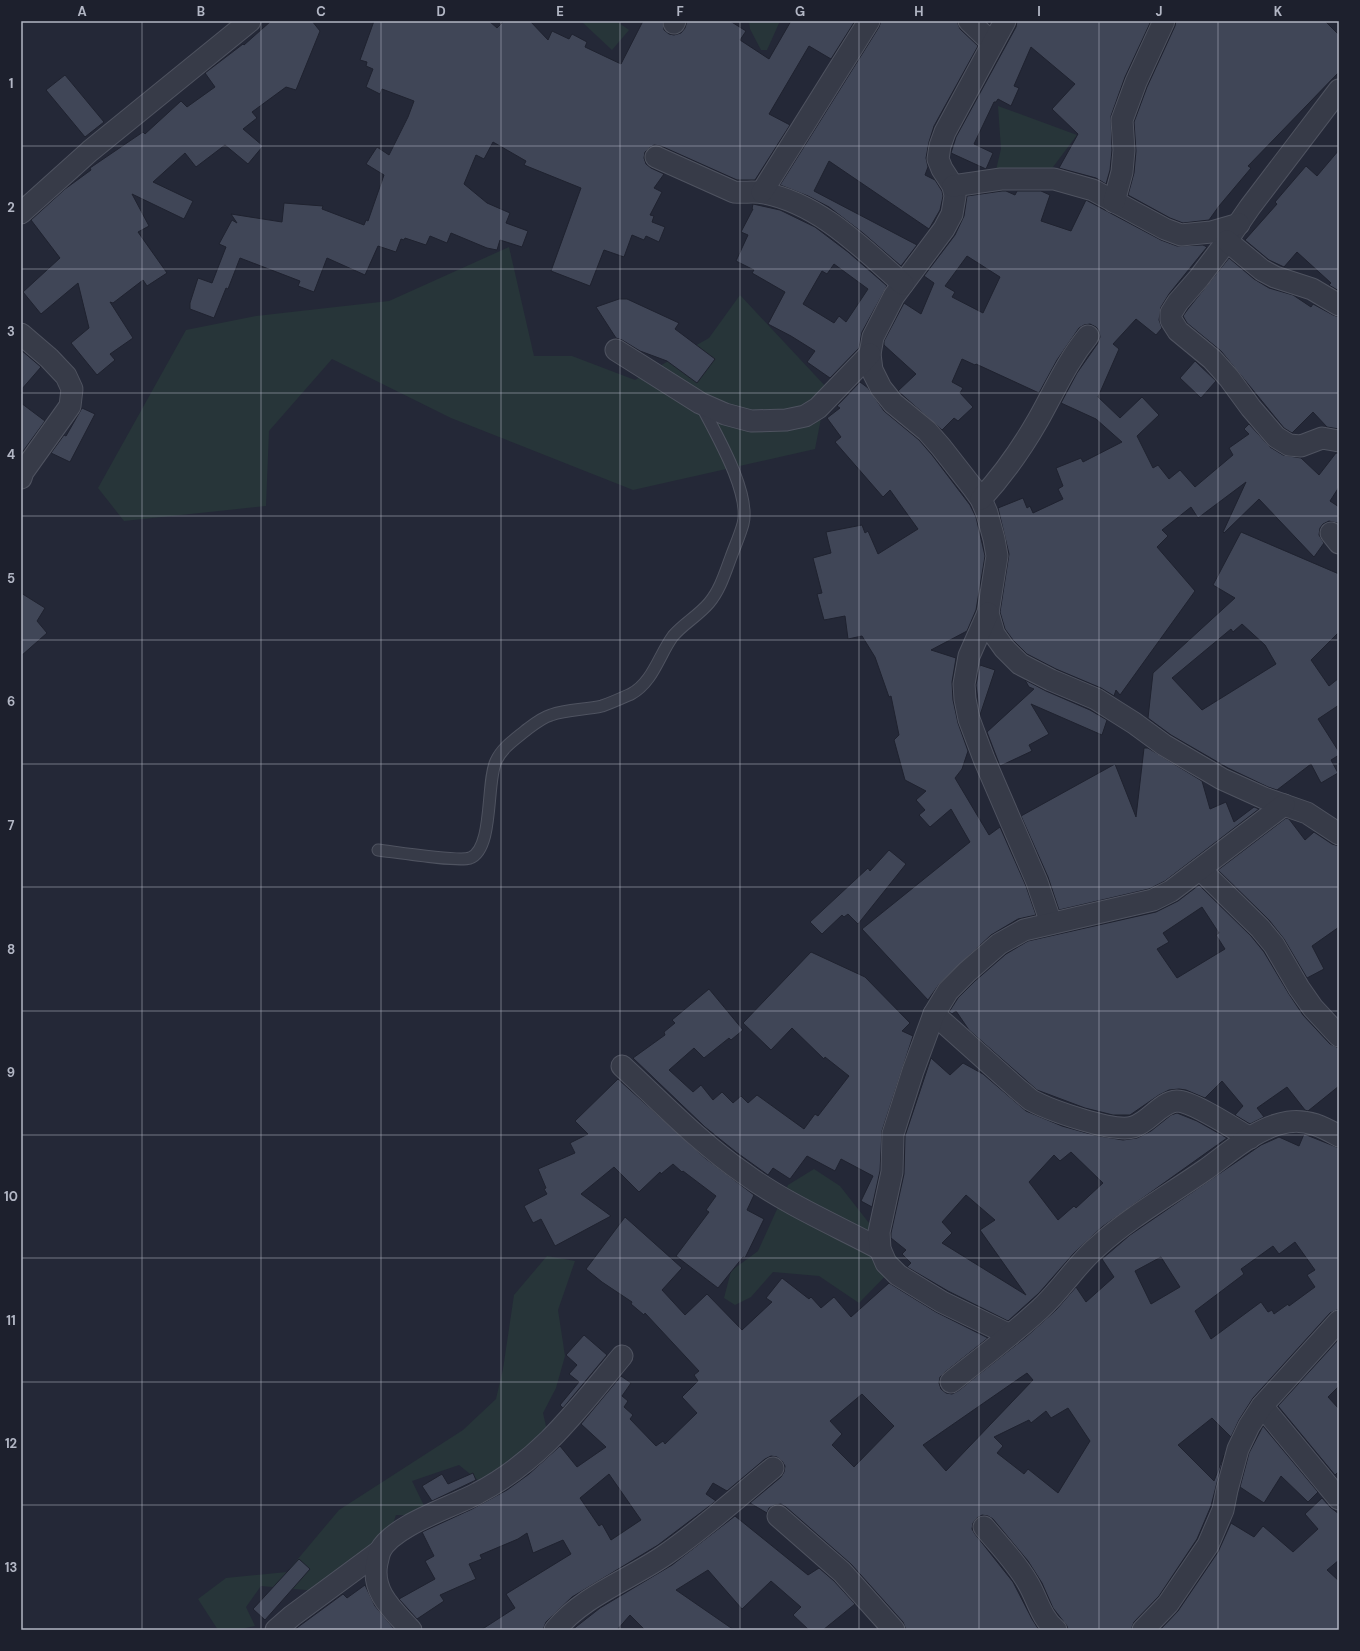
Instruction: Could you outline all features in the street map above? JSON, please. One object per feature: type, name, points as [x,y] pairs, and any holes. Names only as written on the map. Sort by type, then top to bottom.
[{"type":"street","points":[[21,213],[90,151],[250,21]]},
{"type":"street","points":[[762,192],[869,21]]},
{"type":"street","points":[[968,21],[992,43]]},
{"type":"street","points":[[1004,21],[940,146],[938,159],[942,169],[953,186],[955,196],[952,214],[944,229],[904,284],[881,319],[874,337],[870,354],[872,370],[881,388],[893,403],[927,431],[941,446],[981,499],[990,522],[997,556],[988,612],[969,656],[964,684],[965,698],[969,719],[984,759],[1038,882],[1051,923]]},
{"type":"street","points":[[1114,202],[1122,172],[1124,150],[1122,120],[1136,82],[1164,21]]},
{"type":"street","points":[[1339,90],[1286,159],[1239,224],[1228,242],[1200,278],[1178,302],[1171,313],[1171,320],[1178,331],[1212,359],[1276,437],[1289,445],[1301,446],[1322,438],[1339,441]]},
{"type":"street","points":[[656,157],[734,192],[762,192],[797,204],[843,231],[904,284]]},
{"type":"street","points":[[953,186],[1001,179],[1054,179],[1093,190],[1165,229],[1181,235],[1211,232],[1239,224]]},
{"type":"street","points":[[1228,242],[1262,270],[1275,277],[1312,289],[1339,305]]},
{"type":"street","points":[[21,334],[49,358],[66,376],[72,389],[70,406],[21,478]]},
{"type":"street","points":[[981,499],[1005,472],[1040,415],[1066,366],[1088,336]]},
{"type":"street","points":[[616,350],[700,403],[725,414],[751,421],[786,420],[805,416],[818,408],[870,354]]},
{"type":"street","points":[[988,612],[994,634],[1004,648],[1020,664],[1051,680],[1096,699],[1134,723],[1164,745],[1222,779],[1264,798],[1307,813],[1339,834]]},
{"type":"street","points":[[1010,1335],[942,1302],[898,1275],[886,1263],[880,1249],[879,1232],[892,1172],[893,1134],[913,1071],[934,1014],[948,991],[999,944],[1024,930],[1153,900],[1172,891],[1201,870],[1284,804]]},
{"type":"street","points":[[1201,870],[1260,928],[1274,945],[1299,988],[1313,1008],[1339,1036]]},
{"type":"street","points":[[934,1014],[1031,1100],[1047,1107],[1068,1115],[1120,1129],[1132,1127],[1146,1121],[1167,1103],[1178,1101],[1201,1110],[1250,1138]]},
{"type":"street","points":[[622,1066],[703,1141],[745,1174],[783,1198],[880,1249]]},
{"type":"street","points":[[951,1382],[1041,1309],[1086,1258],[1116,1230],[1170,1195],[1250,1138],[1269,1127],[1295,1122],[1307,1122],[1321,1126],[1339,1136]]},
{"type":"street","points":[[1143,1630],[1168,1604],[1208,1545],[1223,1510],[1230,1476],[1238,1449],[1249,1426],[1262,1406],[1339,1321]]},
{"type":"street","points":[[276,1630],[292,1616],[380,1551],[390,1538],[427,1516],[478,1493],[535,1455],[565,1424],[622,1356]]},
{"type":"street","points":[[1262,1406],[1339,1499]]},
{"type":"street","points":[[555,1630],[563,1620],[586,1601],[665,1555],[773,1468]]},
{"type":"street","points":[[778,1516],[842,1572],[894,1630]]},
{"type":"street","points":[[984,1527],[1013,1561],[1028,1582],[1052,1629]]},
{"type":"street","points":[[380,1551],[375,1574],[379,1589],[388,1604],[411,1630]]},
{"type":"lane","points":[[378,850],[451,858],[469,858],[477,854],[487,828],[492,775],[496,761],[504,749],[533,724],[552,714],[602,706],[633,693],[651,674],[675,634],[695,618],[710,602],[726,572],[743,524],[744,511],[739,488],[729,459],[700,403]]},
{"type":"shaded area","points":[[581,21],[616,21],[629,30],[612,50]]},
{"type":"shaded area","points":[[749,21],[780,21],[767,50],[761,50],[750,29]]},
{"type":"shaded area","points":[[998,106],[1077,135],[1047,175],[996,170],[1001,149]]},
{"type":"shaded area","points":[[509,247],[534,356],[572,356],[635,380],[709,338],[740,295],[827,388],[815,449],[633,490],[451,418],[332,359],[269,431],[266,506],[124,521],[98,488],[186,330],[256,316],[389,301]]},
{"type":"shaded area","points":[[814,1169],[840,1186],[900,1261],[859,1303],[819,1276],[773,1272],[751,1297],[735,1305],[724,1298],[731,1271],[758,1251],[788,1185]]},
{"type":"shaded area","points":[[547,1256],[575,1261],[558,1310],[565,1356],[556,1388],[543,1413],[549,1439],[491,1491],[459,1465],[412,1481],[429,1516],[396,1515],[379,1564],[340,1593],[261,1586],[246,1607],[255,1626],[236,1630],[218,1630],[198,1599],[226,1578],[287,1572],[339,1510],[463,1430],[496,1399],[503,1369],[514,1295]]},
{"type":"building","points":[[271,21],[312,21],[320,31],[296,90],[286,87],[252,112],[257,118],[243,129],[263,146],[248,164],[225,145],[196,167],[185,153],[153,182],[193,201],[184,219],[132,194],[149,226],[138,232],[167,273],[147,286],[143,280],[113,303],[110,302],[133,338],[110,354],[115,360],[97,375],[71,343],[89,328],[78,283],[41,314],[23,292],[60,258],[31,220],[65,189],[91,170],[90,168],[143,132],[145,134],[181,101],[187,107],[215,87],[205,73],[243,44],[244,45]]},
{"type":"building","points":[[374,21],[489,21],[497,28],[504,21],[530,21],[548,40],[552,31],[569,39],[572,34],[587,42],[585,47],[621,64],[643,21],[663,21],[664,30],[669,34],[674,35],[681,33],[685,28],[687,21],[730,21],[746,31],[740,40],[769,59],[791,21],[855,21],[831,59],[809,46],[769,114],[790,125],[755,180],[737,180],[661,146],[654,145],[645,152],[644,158],[646,164],[664,174],[654,188],[662,192],[650,215],[654,216],[652,222],[665,227],[659,242],[646,236],[644,240],[632,235],[624,257],[604,250],[590,286],[551,271],[581,188],[524,165],[526,161],[493,142],[484,159],[476,155],[464,184],[487,203],[510,213],[506,223],[528,231],[522,247],[500,240],[497,250],[487,248],[451,233],[447,243],[430,236],[426,245],[405,238],[404,240],[401,239],[396,252],[378,246],[365,275],[327,258],[314,292],[298,286],[300,281],[240,258],[228,289],[226,288],[214,318],[190,309],[190,303],[198,278],[212,283],[226,247],[219,244],[232,220],[237,223],[231,214],[282,222],[284,203],[323,206],[322,209],[364,225],[366,220],[368,221],[384,175],[366,164],[377,147],[389,155],[408,117],[414,101],[382,89],[380,94],[366,87],[373,69],[366,66],[367,62],[360,60]]},
{"type":"building","points":[[881,21],[957,21],[960,29],[978,46],[934,126],[929,142],[926,158],[928,167],[925,175],[935,180],[942,191],[943,196],[940,210],[929,229],[829,161],[814,191],[917,245],[901,266],[863,233],[829,207],[808,196],[780,185],[879,27]]},
{"type":"building","points":[[1017,21],[1151,21],[1125,77],[1111,116],[1112,150],[1110,170],[1106,184],[1096,178],[1059,168],[1078,134],[1052,109],[1075,84],[1031,47],[1014,86],[1019,88],[1011,106],[998,99],[994,102],[974,144],[993,153],[986,169],[951,153],[956,137],[1016,27]]},
{"type":"building","points":[[1176,21],[1325,21],[1339,35],[1339,72],[1248,166],[1251,168],[1209,220],[1183,223],[1170,218],[1128,195],[1134,173],[1136,151],[1134,122],[1147,87]]},
{"type":"building","points":[[65,75],[104,122],[85,137],[46,90]]},
{"type":"building","points":[[1339,150],[1339,291],[1329,285],[1331,283],[1297,252],[1284,267],[1269,260],[1245,240],[1277,204],[1275,202],[1306,166],[1317,176]]},
{"type":"building","points":[[1002,191],[1015,195],[1017,191],[1041,191],[1050,195],[1041,221],[1071,231],[1086,200],[1161,240],[1177,246],[1203,245],[1207,247],[1169,294],[1161,307],[1159,320],[1162,328],[1156,335],[1136,319],[1113,344],[1119,349],[1098,397],[1120,418],[1142,397],[1159,415],[1137,436],[1153,468],[1158,465],[1169,479],[1180,470],[1195,487],[1233,455],[1229,448],[1249,434],[1244,429],[1249,424],[1270,447],[1283,455],[1301,458],[1319,475],[1336,453],[1339,453],[1339,487],[1330,501],[1339,507],[1339,521],[1337,523],[1329,521],[1323,524],[1320,528],[1319,535],[1324,543],[1314,557],[1259,499],[1224,533],[1223,532],[1246,482],[1198,518],[1191,507],[1162,530],[1168,536],[1157,547],[1195,591],[1120,695],[1116,690],[1114,696],[1101,688],[1056,669],[1027,654],[1013,640],[1005,629],[1000,612],[1009,554],[998,508],[1023,498],[1027,508],[1030,506],[1033,513],[1063,499],[1058,489],[1063,486],[1056,468],[1081,458],[1083,462],[1122,442],[1096,419],[1061,403],[1077,373],[1098,343],[1100,337],[1099,331],[1096,327],[1090,324],[1079,328],[1057,360],[1039,393],[962,359],[952,382],[963,388],[960,393],[973,407],[958,421],[954,418],[942,430],[898,391],[916,374],[884,345],[884,341],[904,303],[921,314],[934,283],[924,276],[955,235],[964,216],[967,196]],"holes":[[[967,256],[1000,277],[983,313],[952,297],[955,292],[945,286]]]},
{"type":"building","points":[[753,204],[780,210],[815,227],[848,252],[887,286],[862,332],[859,348],[830,378],[807,362],[815,351],[768,324],[785,292],[752,273],[754,270],[736,261],[748,235],[741,232]],"holes":[[[834,264],[868,289],[846,322],[839,316],[834,323],[803,304],[822,271],[827,274]]]},
{"type":"building","points":[[1229,258],[1254,279],[1269,288],[1293,295],[1311,307],[1313,304],[1339,317],[1339,429],[1327,427],[1313,412],[1292,433],[1284,428],[1221,351],[1187,323],[1183,316]]},
{"type":"building","points":[[619,299],[627,299],[679,323],[675,329],[715,359],[697,383],[667,361],[640,351],[616,338],[596,307]]},
{"type":"building","points":[[21,350],[41,367],[21,390]]},
{"type":"building","points":[[1195,361],[1216,381],[1201,398],[1180,378]]},
{"type":"building","points":[[860,382],[868,388],[884,411],[919,440],[932,455],[970,505],[976,517],[985,556],[976,610],[967,631],[931,650],[956,658],[952,682],[953,700],[958,723],[968,751],[962,769],[955,778],[989,835],[1000,827],[1026,886],[1036,915],[1018,919],[991,935],[940,983],[928,1000],[862,929],[970,842],[951,809],[930,827],[919,815],[925,810],[916,800],[926,791],[905,780],[894,740],[899,735],[891,696],[889,697],[875,657],[862,636],[848,639],[845,616],[824,620],[817,594],[822,593],[813,558],[831,553],[826,532],[862,525],[865,533],[868,531],[878,554],[918,529],[890,490],[883,497],[835,442],[841,437],[827,418],[840,408],[837,406]]},
{"type":"building","points":[[21,403],[45,421],[21,454]]},
{"type":"building","points":[[82,408],[95,414],[70,462],[51,453],[64,435],[66,436]]},
{"type":"building","points":[[1241,532],[1339,574],[1339,632],[1311,660],[1329,686],[1339,678],[1339,705],[1318,719],[1339,752],[1339,755],[1331,760],[1338,773],[1321,783],[1311,764],[1277,790],[1228,768],[1171,735],[1148,718],[1153,673],[1235,598],[1213,585]],"holes":[[[1242,624],[1265,645],[1276,664],[1202,710],[1172,678],[1231,629],[1233,632]]]},
{"type":"building","points":[[21,593],[45,608],[37,621],[47,633],[21,656]]},
{"type":"building","points":[[980,665],[995,670],[980,715],[976,685]]},
{"type":"building","points":[[1025,680],[1090,710],[1107,720],[1102,735],[1031,704],[1049,734],[1029,745],[1032,751],[1000,766],[987,732],[1034,689],[1029,687]]},
{"type":"building","points":[[1144,748],[1148,748],[1202,781],[1210,809],[1226,802],[1234,822],[1254,807],[1259,809],[1165,881],[1149,889],[1059,910],[1048,877],[1021,816],[1115,764],[1136,817]]},
{"type":"building","points":[[1286,818],[1289,819],[1305,840],[1314,832],[1332,844],[1339,846],[1339,927],[1312,946],[1324,969],[1307,978],[1284,939],[1269,920],[1218,870]]},
{"type":"building","points":[[889,850],[906,864],[858,924],[848,914],[844,917],[842,915],[822,934],[810,922],[868,868],[870,871]]},
{"type":"building","points":[[1199,885],[1251,936],[1264,952],[1303,1015],[1330,1044],[1339,1048],[1339,1086],[1308,1111],[1305,1110],[1287,1087],[1257,1108],[1264,1117],[1250,1124],[1235,1115],[1243,1106],[1222,1081],[1205,1098],[1186,1090],[1169,1090],[1130,1115],[1113,1115],[1085,1108],[1037,1090],[969,1030],[956,1011],[952,1014],[949,1012],[958,998],[975,981],[1006,954],[1028,941],[1156,912],[1178,901]],"holes":[[[1202,907],[1219,933],[1216,935],[1225,949],[1177,978],[1157,949],[1169,942],[1163,933]]]},
{"type":"building","points":[[811,952],[865,977],[910,1023],[902,1031],[913,1036],[882,1131],[880,1171],[872,1207],[861,1201],[873,1176],[841,1159],[835,1171],[807,1156],[790,1179],[773,1168],[768,1175],[705,1127],[633,1058],[665,1035],[664,1032],[675,1023],[672,1020],[709,989],[743,1030],[731,1040],[729,1038],[704,1058],[694,1048],[669,1070],[693,1092],[701,1085],[713,1100],[722,1092],[733,1103],[741,1096],[748,1103],[757,1095],[804,1129],[815,1114],[818,1116],[849,1076],[825,1057],[824,1059],[792,1028],[771,1050],[743,1023]]},
{"type":"building","points":[[931,1058],[950,1075],[963,1063],[983,1074],[1026,1111],[1062,1126],[1094,1135],[1123,1140],[1137,1138],[1151,1131],[1171,1115],[1177,1113],[1197,1121],[1227,1138],[1102,1227],[1074,1253],[1039,1293],[1008,1321],[948,1291],[907,1267],[911,1263],[902,1254],[906,1250],[891,1238],[904,1174],[905,1136]],"holes":[[[1071,1152],[1103,1183],[1076,1208],[1074,1206],[1058,1220],[1029,1182],[1054,1155],[1060,1161]],[[966,1195],[995,1220],[980,1230],[1026,1295],[942,1243],[952,1233],[942,1222]]]},
{"type":"building","points":[[618,1079],[705,1158],[754,1195],[747,1210],[764,1219],[745,1258],[743,1257],[718,1288],[676,1256],[709,1212],[706,1210],[716,1196],[673,1164],[661,1174],[660,1172],[639,1192],[614,1167],[581,1194],[611,1216],[555,1246],[541,1219],[533,1223],[524,1206],[547,1194],[538,1169],[575,1153],[570,1143],[588,1134],[575,1121]]},
{"type":"building","points":[[1304,1134],[1339,1148],[1339,1309],[1330,1313],[1253,1398],[1239,1420],[1231,1437],[1212,1418],[1178,1445],[1214,1481],[1224,1455],[1211,1506],[1197,1539],[1159,1596],[1134,1622],[1131,1630],[1068,1630],[1067,1626],[1053,1608],[1042,1583],[1028,1561],[993,1519],[982,1515],[973,1523],[972,1529],[1013,1582],[1039,1630],[906,1630],[903,1622],[851,1564],[786,1507],[781,1504],[775,1505],[769,1508],[767,1513],[750,1503],[781,1477],[784,1472],[785,1466],[782,1461],[777,1457],[771,1456],[765,1459],[727,1491],[713,1483],[706,1494],[716,1501],[658,1545],[572,1597],[546,1622],[543,1630],[481,1630],[515,1608],[506,1594],[571,1554],[563,1540],[533,1553],[527,1533],[518,1539],[480,1555],[482,1559],[469,1564],[476,1579],[440,1595],[444,1601],[417,1619],[399,1599],[435,1579],[425,1561],[434,1556],[422,1532],[472,1509],[507,1490],[529,1474],[560,1446],[577,1467],[606,1447],[581,1424],[621,1376],[631,1383],[622,1396],[628,1401],[624,1407],[633,1415],[630,1419],[656,1446],[663,1441],[665,1444],[697,1413],[682,1397],[698,1381],[694,1375],[699,1371],[645,1313],[644,1315],[631,1304],[632,1302],[602,1282],[586,1269],[625,1217],[682,1268],[662,1290],[685,1315],[707,1294],[742,1330],[772,1302],[766,1298],[782,1278],[809,1299],[811,1297],[821,1308],[834,1297],[851,1317],[889,1283],[936,1312],[988,1338],[940,1377],[939,1383],[941,1389],[946,1393],[952,1394],[958,1391],[1026,1337],[1056,1310],[1076,1287],[1086,1302],[1114,1277],[1102,1259],[1130,1235],[1261,1145],[1279,1137],[1299,1146]],"holes":[[[1295,1242],[1315,1270],[1307,1275],[1315,1287],[1289,1306],[1288,1304],[1274,1314],[1272,1310],[1268,1312],[1261,1302],[1211,1339],[1195,1311],[1244,1274],[1241,1269],[1273,1246],[1279,1254]],[[1161,1257],[1180,1287],[1151,1304],[1135,1271]],[[1027,1373],[1033,1380],[946,1471],[923,1445]],[[862,1394],[894,1426],[854,1467],[832,1445],[842,1434],[830,1421]],[[1068,1408],[1090,1441],[1058,1493],[1028,1469],[1024,1474],[997,1453],[1003,1446],[994,1437],[1029,1420],[1031,1423],[1046,1411],[1051,1418]],[[609,1474],[641,1520],[611,1540],[602,1524],[599,1526],[580,1498]]]},
{"type":"building","points":[[584,1335],[607,1355],[563,1408],[560,1405],[579,1382],[569,1374],[577,1365],[566,1355]]},
{"type":"building","points":[[1339,1339],[1339,1386],[1328,1397],[1339,1409],[1339,1471],[1335,1475],[1278,1406]]},
{"type":"building","points":[[1263,1426],[1318,1492],[1308,1502],[1281,1476],[1264,1503],[1240,1487],[1249,1453]]},
{"type":"building","points":[[473,1473],[476,1480],[432,1501],[422,1486],[442,1474],[448,1484]]},
{"type":"building","points":[[1322,1498],[1339,1514],[1339,1560],[1327,1570],[1339,1581],[1339,1630],[1160,1630],[1178,1611],[1218,1552],[1231,1523],[1254,1537],[1263,1526],[1293,1552],[1318,1529],[1305,1514]]},
{"type":"building","points":[[735,1516],[808,1575],[819,1568],[834,1581],[855,1604],[823,1630],[809,1630],[793,1615],[801,1607],[771,1581],[742,1609],[708,1570],[676,1590],[734,1630],[645,1630],[630,1615],[617,1630],[572,1630],[600,1608],[672,1565]]},
{"type":"building","points":[[299,1559],[310,1569],[265,1620],[253,1609]]},
{"type":"building","points":[[365,1585],[375,1606],[395,1630],[294,1630],[343,1594],[347,1598]]}]
